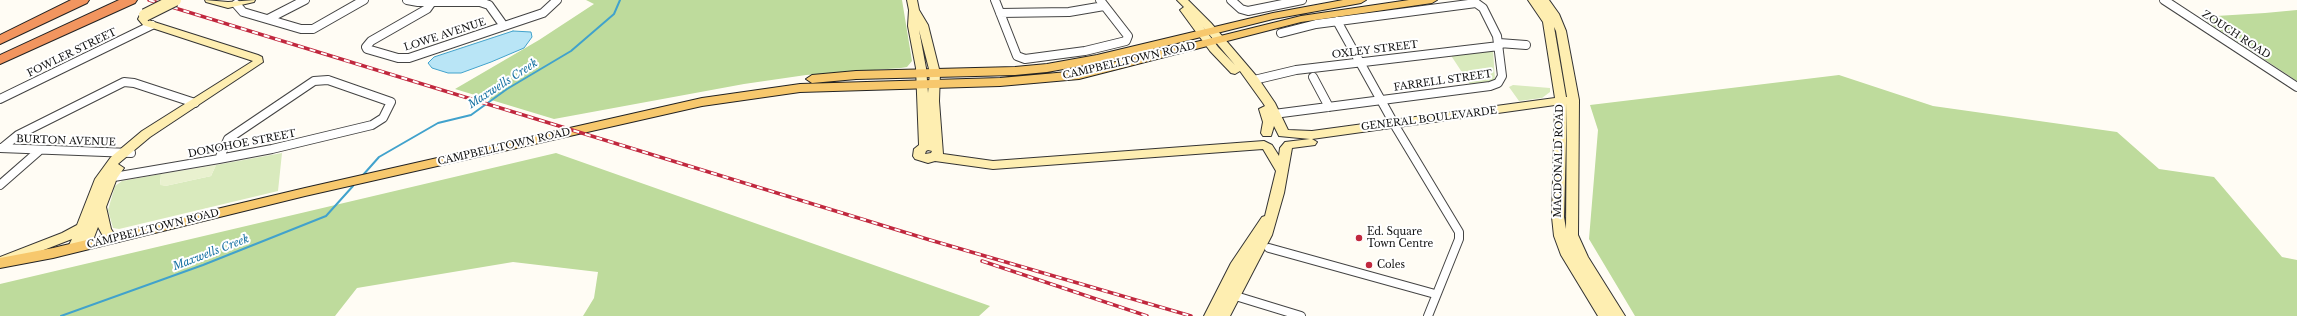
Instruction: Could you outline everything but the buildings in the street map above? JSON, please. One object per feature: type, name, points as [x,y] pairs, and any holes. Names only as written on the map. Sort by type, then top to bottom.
[{"type":"highway","points":[[0,60],[130,0]]},
{"type":"highway","points":[[0,40],[81,1]]},
{"type":"highway","points":[[0,37],[16,32]]},
{"type":"main road","name":"CAMPBELLTOWN ROAD","points":[[1211,37],[1273,16],[1361,0]]},
{"type":"main road","name":"CAMPBELLTOWN ROAD","points":[[0,263],[81,241],[305,192],[772,85],[808,80],[935,79],[1047,68],[1302,19],[1432,0]]},
{"type":"main road","name":"CAMPBELLTOWN ROAD","points":[[81,241],[260,200],[305,192]]},
{"type":"street","points":[[81,241],[106,178],[127,153],[146,134],[254,65],[258,59],[144,22],[146,15],[175,0]]},
{"type":"street","points":[[210,0],[228,5],[250,0]]},
{"type":"street","points":[[268,19],[306,0]]},
{"type":"street","points":[[236,4],[243,12],[301,29],[313,29],[364,0]]},
{"type":"street","points":[[407,0],[432,2],[480,2],[488,5],[504,26]]},
{"type":"street","name":"LOWE AVENUE","points":[[432,2],[419,14],[371,41],[366,46],[367,49],[398,58],[408,58],[544,12],[557,0]]},
{"type":"street","points":[[995,0],[1000,13],[1018,57],[1031,59],[1085,52],[1126,41],[1128,36],[1102,3],[1069,12],[1000,13]]},
{"type":"street","points":[[1178,0],[1211,37],[1254,80],[1274,114],[1286,140],[1278,193],[1266,235],[1219,312]]},
{"type":"street","points":[[1182,0],[1259,98],[1268,115],[1269,127],[1265,141],[1281,169]]},
{"type":"street","points":[[1231,0],[1241,10],[1248,11],[1302,0]]},
{"type":"street","name":"MACDONALD ROAD","points":[[1533,0],[1541,9],[1548,22],[1567,104],[1558,225],[1568,255],[1605,316]]},
{"type":"street","name":"MACDONALD ROAD","points":[[1544,0],[1554,14],[1562,31],[1567,104],[1571,227],[1578,249],[1618,316]]},
{"type":"street","name":"ZOUCH ROAD","points":[[2164,0],[2297,87]]},
{"type":"street","name":"FARRELL STREET","points":[[1274,114],[1490,86],[1498,83],[1502,76],[1499,45],[1483,8],[1476,3],[1337,21],[1281,33]]},
{"type":"street","points":[[913,5],[923,24],[935,79],[933,101],[933,150]]},
{"type":"street","points":[[913,5],[913,26],[919,50],[921,79],[933,150]]},
{"type":"street","points":[[1337,21],[1362,63],[1396,126],[1459,232],[1459,239],[1445,277],[1435,294],[1428,316]]},
{"type":"street","name":"FOWLER STREET","points":[[0,99],[152,25]]},
{"type":"street","name":"OXLEY STREET","points":[[1254,80],[1296,70],[1499,45],[1526,46]]},
{"type":"street","points":[[1313,77],[1329,107]]},
{"type":"street","name":"DONOHOE STREET","points":[[106,178],[218,159],[289,146],[357,129],[377,123],[383,118],[391,104],[388,100],[328,80],[314,81],[228,140],[218,159]]},
{"type":"street","points":[[1254,80],[1250,84],[1259,94],[1259,98]]},
{"type":"street","points":[[1,148],[18,135],[124,82],[134,83],[194,103]]},
{"type":"street","points":[[933,150],[997,160],[1232,142],[1286,140],[1396,126],[1450,122],[1567,104]]},
{"type":"street","name":"GENERAL BOULEVARDE","points":[[1396,126],[1567,104]]},
{"type":"street","points":[[933,150],[993,165],[1118,156],[1265,141],[1278,150],[1286,140]]},
{"type":"street","name":"BURTON AVENUE","points":[[1,148],[127,153]]},
{"type":"street","points":[[0,185],[40,150]]},
{"type":"street","points":[[1074,154],[1077,157],[1118,156]]},
{"type":"street","points":[[81,241],[100,208],[106,178]]},
{"type":"street","points":[[100,208],[105,229],[109,235]]},
{"type":"street","points":[[1558,225],[1571,227]]},
{"type":"street","points":[[0,263],[67,236],[81,241]]},
{"type":"street","points":[[1269,248],[1435,294]]},
{"type":"street","points":[[1229,294],[1301,316]]},
{"type":"green space","points":[[586,0],[902,0],[912,61],[907,67],[901,68],[806,75],[744,84],[554,119],[455,89],[539,40],[594,4]]},
{"type":"green space","points":[[2297,10],[2297,81],[2200,17],[2265,13]]},
{"type":"green space","points":[[1493,50],[1495,80],[1490,83],[1471,86],[1450,54]]},
{"type":"green space","points":[[1839,75],[1933,106],[2117,132],[2159,169],[2214,177],[2282,257],[2297,260],[2297,316],[1635,316],[1589,239],[1598,130],[1590,105]]},
{"type":"green space","points":[[1513,85],[1550,88],[1550,92],[1542,98],[1519,101],[1509,87]]},
{"type":"green space","points":[[282,153],[278,191],[119,229],[113,228],[108,210],[115,186],[122,181],[161,174],[160,184],[165,186],[211,176],[216,165]]},
{"type":"green space","points":[[556,153],[990,306],[979,316],[583,316],[594,298],[598,272],[513,262],[357,288],[335,316],[0,316],[0,284]]},
{"type":"green space","points":[[216,165],[211,176],[165,186],[160,185],[161,174]]},
{"type":"water","points":[[513,31],[531,32],[532,37],[524,48],[491,62],[461,73],[448,73],[432,68],[428,63],[434,57]]},
{"type":"waterway","name":"Maxwells Creek","points":[[363,175],[379,157],[438,123],[471,115],[507,89],[571,51],[614,14],[620,0]]},
{"type":"waterway","name":"Maxwells Creek","points":[[61,316],[203,265],[326,216],[353,186]]},
{"type":"railway","points":[[149,0],[930,240],[1191,316]]},
{"type":"railway","points":[[982,261],[1147,316]]},
{"type":"place","name":"Ed. Square Town Centre","points":[[1359,238]]},
{"type":"place","name":"Coles","points":[[1369,265]]}]
